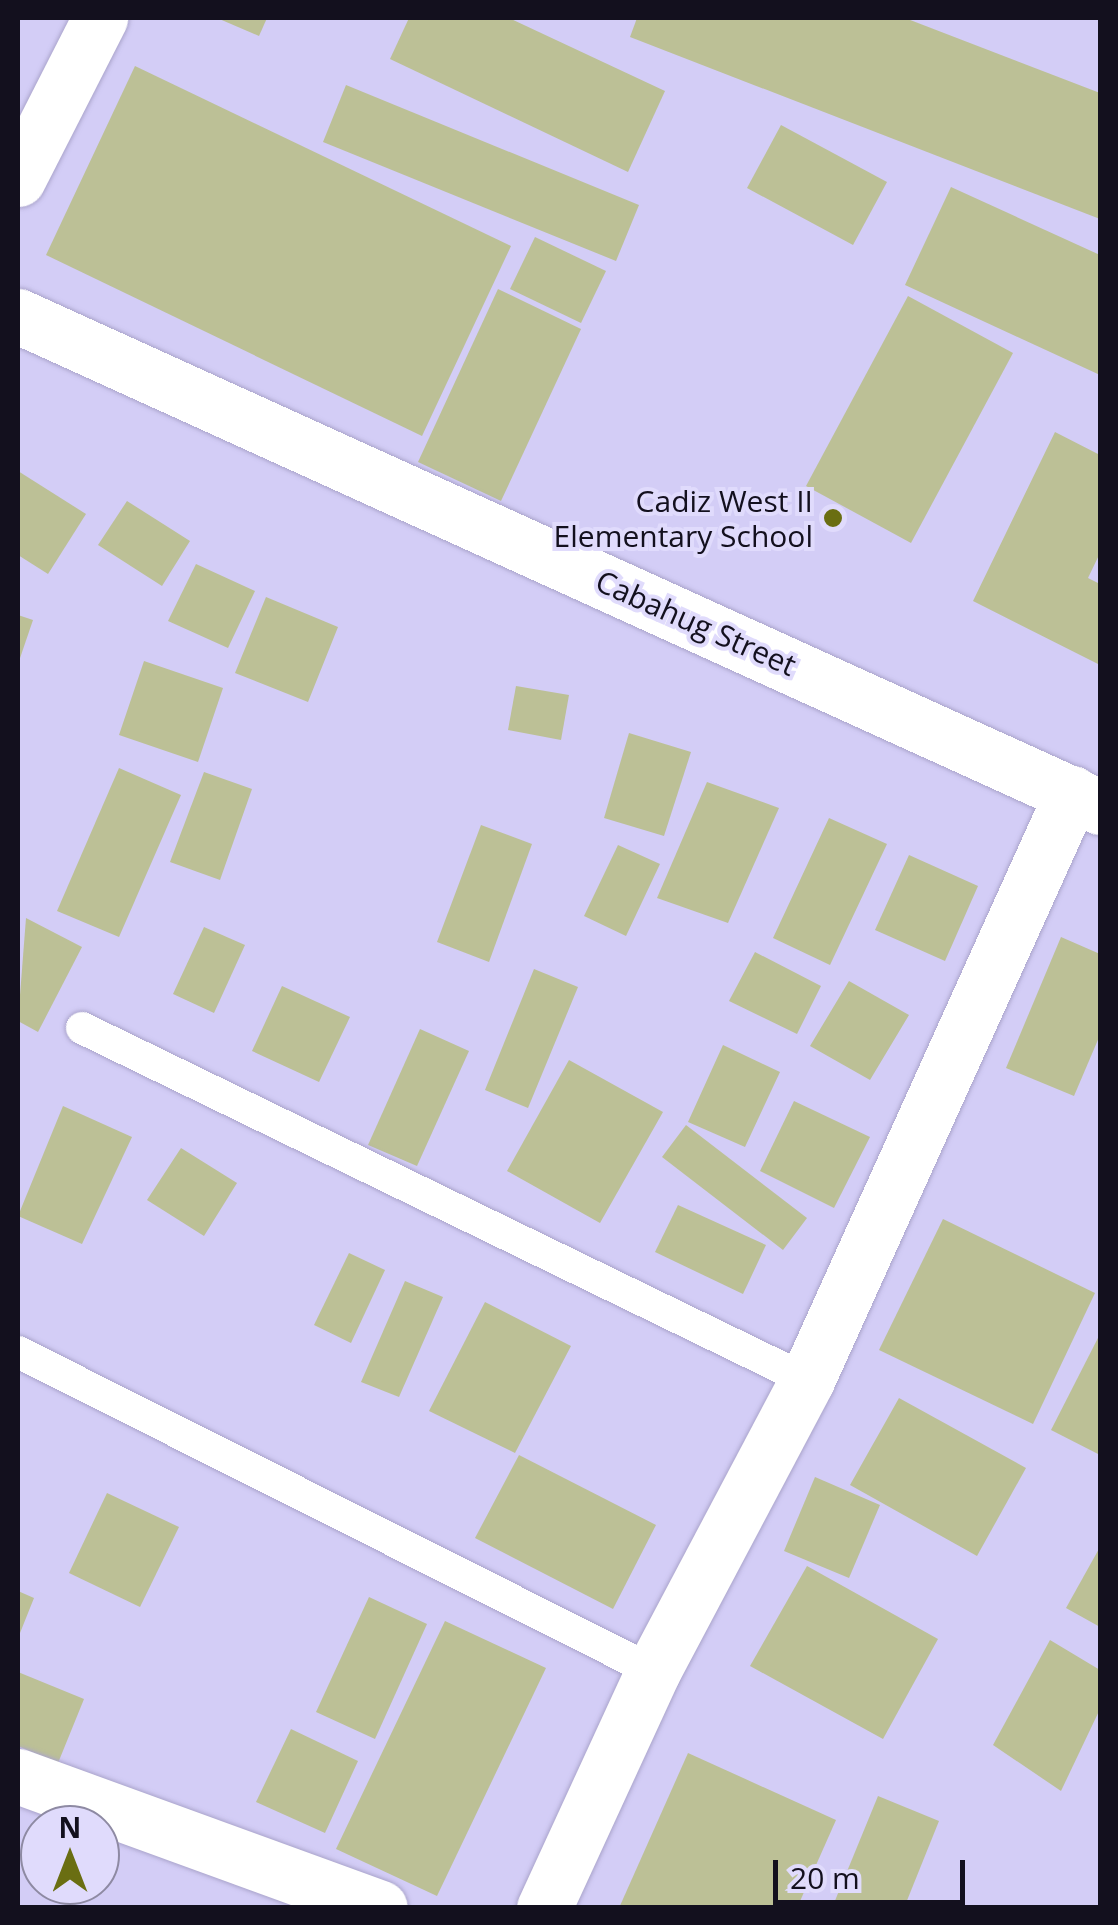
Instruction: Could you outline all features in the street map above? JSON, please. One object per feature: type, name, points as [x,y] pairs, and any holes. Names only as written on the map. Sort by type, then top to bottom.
[{"type":"street","points":[[18,179],[100,18]]},
{"type":"street","name":"Cabahug Street","points":[[18,316],[1086,800]]},
{"type":"street","points":[[544,1908],[653,1670],[807,1380],[1086,800]]},
{"type":"street","points":[[18,1776],[380,1908]]},
{"type":"lane","points":[[82,1028],[807,1380]]},
{"type":"lane","points":[[18,1352],[653,1670]]},
{"type":"building","points":[[217,18],[267,18],[259,36]]},
{"type":"building","points":[[409,18],[509,18],[665,91],[628,172],[390,59]]},
{"type":"building","points":[[637,18],[905,18],[1100,93],[1100,219],[630,37]]},
{"type":"building","points":[[135,66],[511,246],[422,436],[46,255]]},
{"type":"building","points":[[346,85],[639,205],[616,261],[323,142]]},
{"type":"building","points":[[781,125],[887,182],[853,245],[747,188]]},
{"type":"building","points":[[951,187],[1100,255],[1100,375],[905,285]]},
{"type":"building","points":[[535,237],[606,271],[581,323],[510,289]]},
{"type":"building","points":[[498,289],[581,329],[501,501],[418,462]]},
{"type":"building","points":[[908,296],[1013,353],[911,543],[806,486]]},
{"type":"building","points":[[1055,432],[1100,455],[1100,553],[1088,578],[1100,584],[1100,665],[973,601]]},
{"type":"building","points":[[18,471],[86,514],[48,574],[18,555]]},
{"type":"building","points":[[127,501],[190,541],[162,586],[98,545]]},
{"type":"building","points":[[196,564],[255,591],[228,648],[168,621]]},
{"type":"building","points":[[266,597],[338,627],[308,702],[235,673]]},
{"type":"building","points":[[18,615],[33,620],[18,664]]},
{"type":"building","points":[[144,661],[223,688],[198,762],[119,735]]},
{"type":"building","points":[[516,686],[569,695],[561,740],[508,730]]},
{"type":"building","points":[[629,733],[691,752],[664,836],[604,818]]},
{"type":"building","points":[[119,768],[181,795],[119,937],[57,911]]},
{"type":"building","points":[[204,772],[252,789],[220,880],[170,862]]},
{"type":"building","points":[[707,782],[779,808],[728,923],[657,898]]},
{"type":"building","points":[[829,818],[887,844],[830,965],[773,938]]},
{"type":"building","points":[[481,825],[532,844],[489,962],[437,942]]},
{"type":"building","points":[[618,845],[660,864],[626,936],[584,916]]},
{"type":"building","points":[[909,855],[978,886],[945,961],[875,930]]},
{"type":"building","points":[[26,918],[82,947],[38,1032],[18,1021]]},
{"type":"building","points":[[204,927],[245,945],[214,1013],[173,994]]},
{"type":"building","points":[[1061,937],[1100,954],[1100,1035],[1074,1096],[1006,1068]]},
{"type":"building","points":[[755,952],[821,986],[797,1034],[729,1001]]},
{"type":"building","points":[[534,969],[578,987],[528,1108],[485,1090]]},
{"type":"building","points":[[849,981],[909,1015],[870,1080],[810,1046]]},
{"type":"building","points":[[282,986],[350,1017],[319,1082],[252,1051]]},
{"type":"building","points":[[420,1029],[469,1051],[417,1166],[368,1145]]},
{"type":"building","points":[[723,1045],[780,1072],[745,1147],[688,1122]]},
{"type":"building","points":[[569,1060],[663,1112],[600,1223],[507,1171]]},
{"type":"building","points":[[794,1101],[870,1137],[834,1208],[760,1171]]},
{"type":"building","points":[[63,1106],[132,1137],[82,1244],[18,1216]]},
{"type":"building","points":[[686,1125],[807,1218],[783,1250],[662,1157]]},
{"type":"building","points":[[181,1148],[237,1183],[204,1236],[147,1200]]},
{"type":"building","points":[[678,1205],[766,1245],[743,1294],[655,1252]]},
{"type":"building","points":[[943,1219],[1095,1293],[1033,1424],[879,1350]]},
{"type":"building","points":[[349,1253],[385,1270],[351,1343],[314,1325]]},
{"type":"building","points":[[405,1281],[443,1297],[399,1397],[361,1382]]},
{"type":"building","points":[[485,1302],[571,1346],[515,1453],[429,1411]]},
{"type":"building","points":[[1100,1334],[1100,1455],[1051,1430]]},
{"type":"building","points":[[899,1398],[1026,1468],[977,1556],[850,1485]]},
{"type":"building","points":[[519,1455],[656,1525],[613,1609],[475,1538]]},
{"type":"building","points":[[815,1477],[880,1505],[849,1578],[784,1551]]},
{"type":"building","points":[[107,1493],[179,1527],[140,1607],[69,1573]]},
{"type":"building","points":[[1100,1547],[1100,1627],[1066,1608]]},
{"type":"building","points":[[807,1566],[938,1639],[883,1739],[750,1666]]},
{"type":"building","points":[[18,1591],[34,1598],[18,1638]]},
{"type":"building","points":[[369,1597],[427,1624],[375,1739],[316,1712]]},
{"type":"building","points":[[445,1621],[546,1668],[437,1896],[336,1849]]},
{"type":"building","points":[[1050,1640],[1100,1670],[1100,1709],[1061,1791],[993,1745]]},
{"type":"building","points":[[18,1672],[84,1699],[58,1763],[18,1746]]},
{"type":"building","points":[[291,1729],[358,1761],[325,1833],[256,1802]]},
{"type":"building","points":[[688,1753],[836,1820],[797,1908],[619,1908]]},
{"type":"building","points":[[878,1796],[939,1821],[904,1908],[832,1908]]},
{"type":"place","name":"Cadiz West II Elementary School","points":[[833,518]]}]
